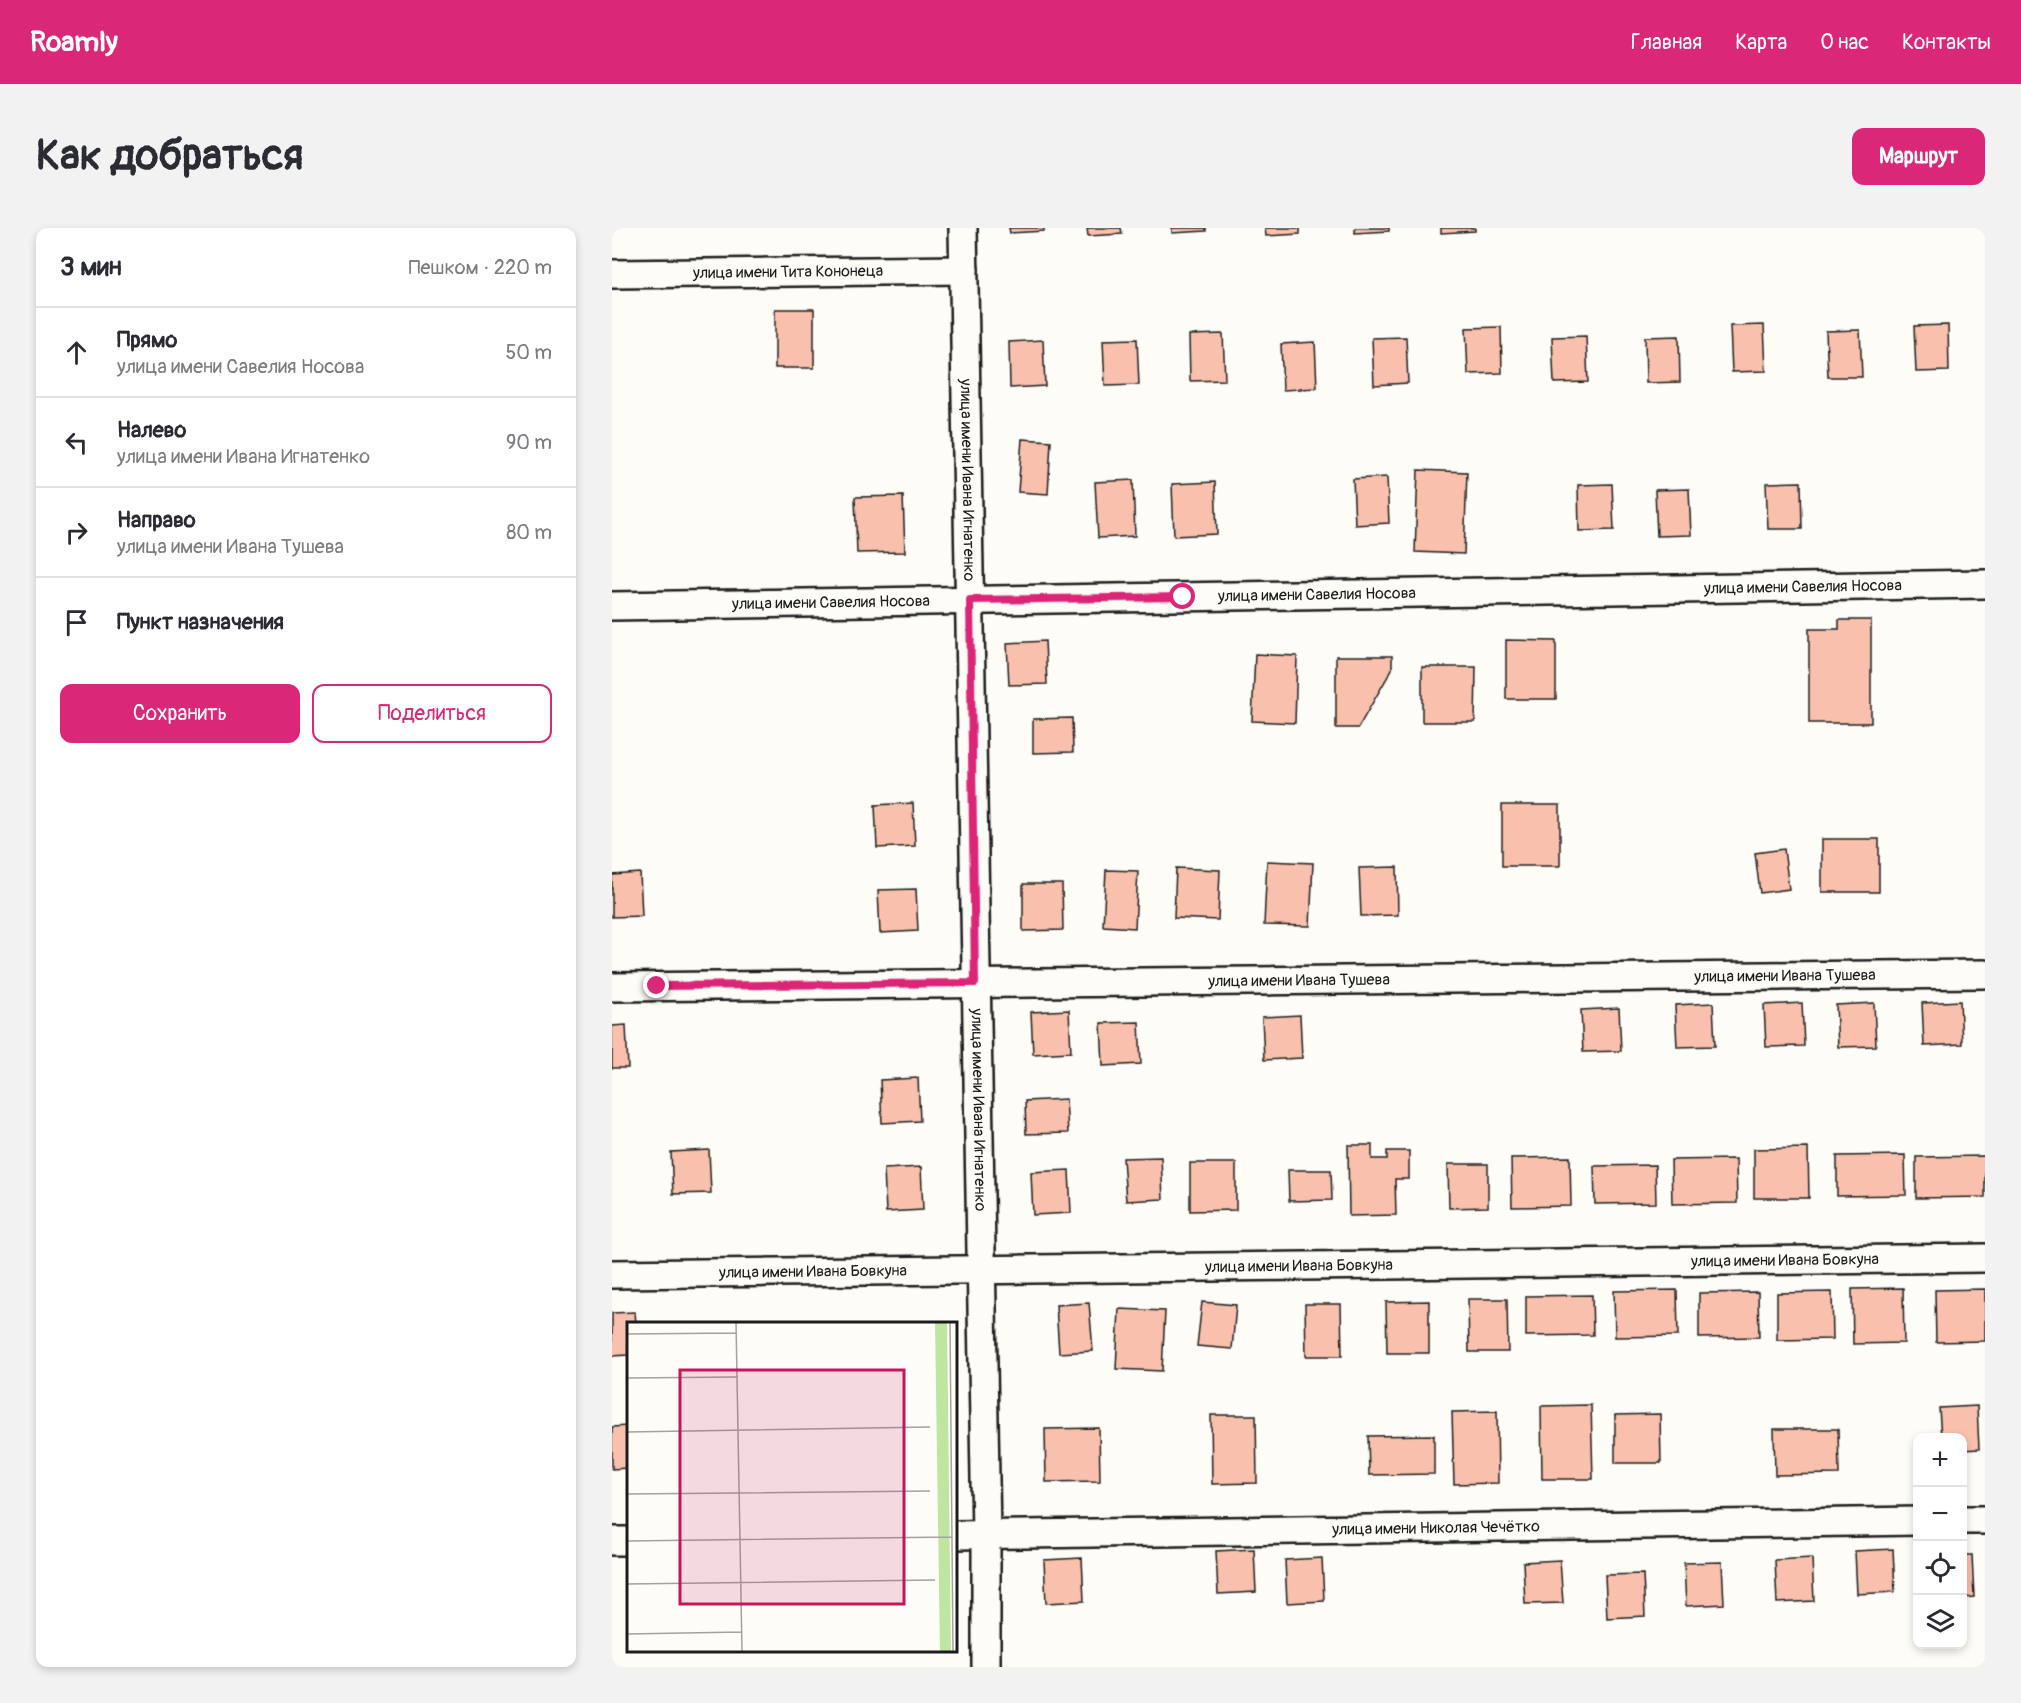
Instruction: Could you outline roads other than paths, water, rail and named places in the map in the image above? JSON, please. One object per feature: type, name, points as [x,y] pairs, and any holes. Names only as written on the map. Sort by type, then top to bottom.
[{"type":"street","name":"улица имени Ивана Игнатенко","points":[[963,228],[986,1535],[986,1667]]},
{"type":"street","name":"улица имени Тита Кононеца","points":[[612,274],[964,270]]},
{"type":"street","name":"улица имени Савелия Носова","points":[[612,606],[1985,584]]},
{"type":"street","name":"улица имени Ивана Тушева","points":[[612,987],[1985,974]]},
{"type":"street","name":"улица имени Ивана Бовкуна","points":[[612,1274],[1985,1257]]},
{"type":"street","points":[[1967,1520],[1985,1520]]},
{"type":"street","name":"улица имени Николая Чечётко","points":[[957,1535],[1913,1521]]}]
